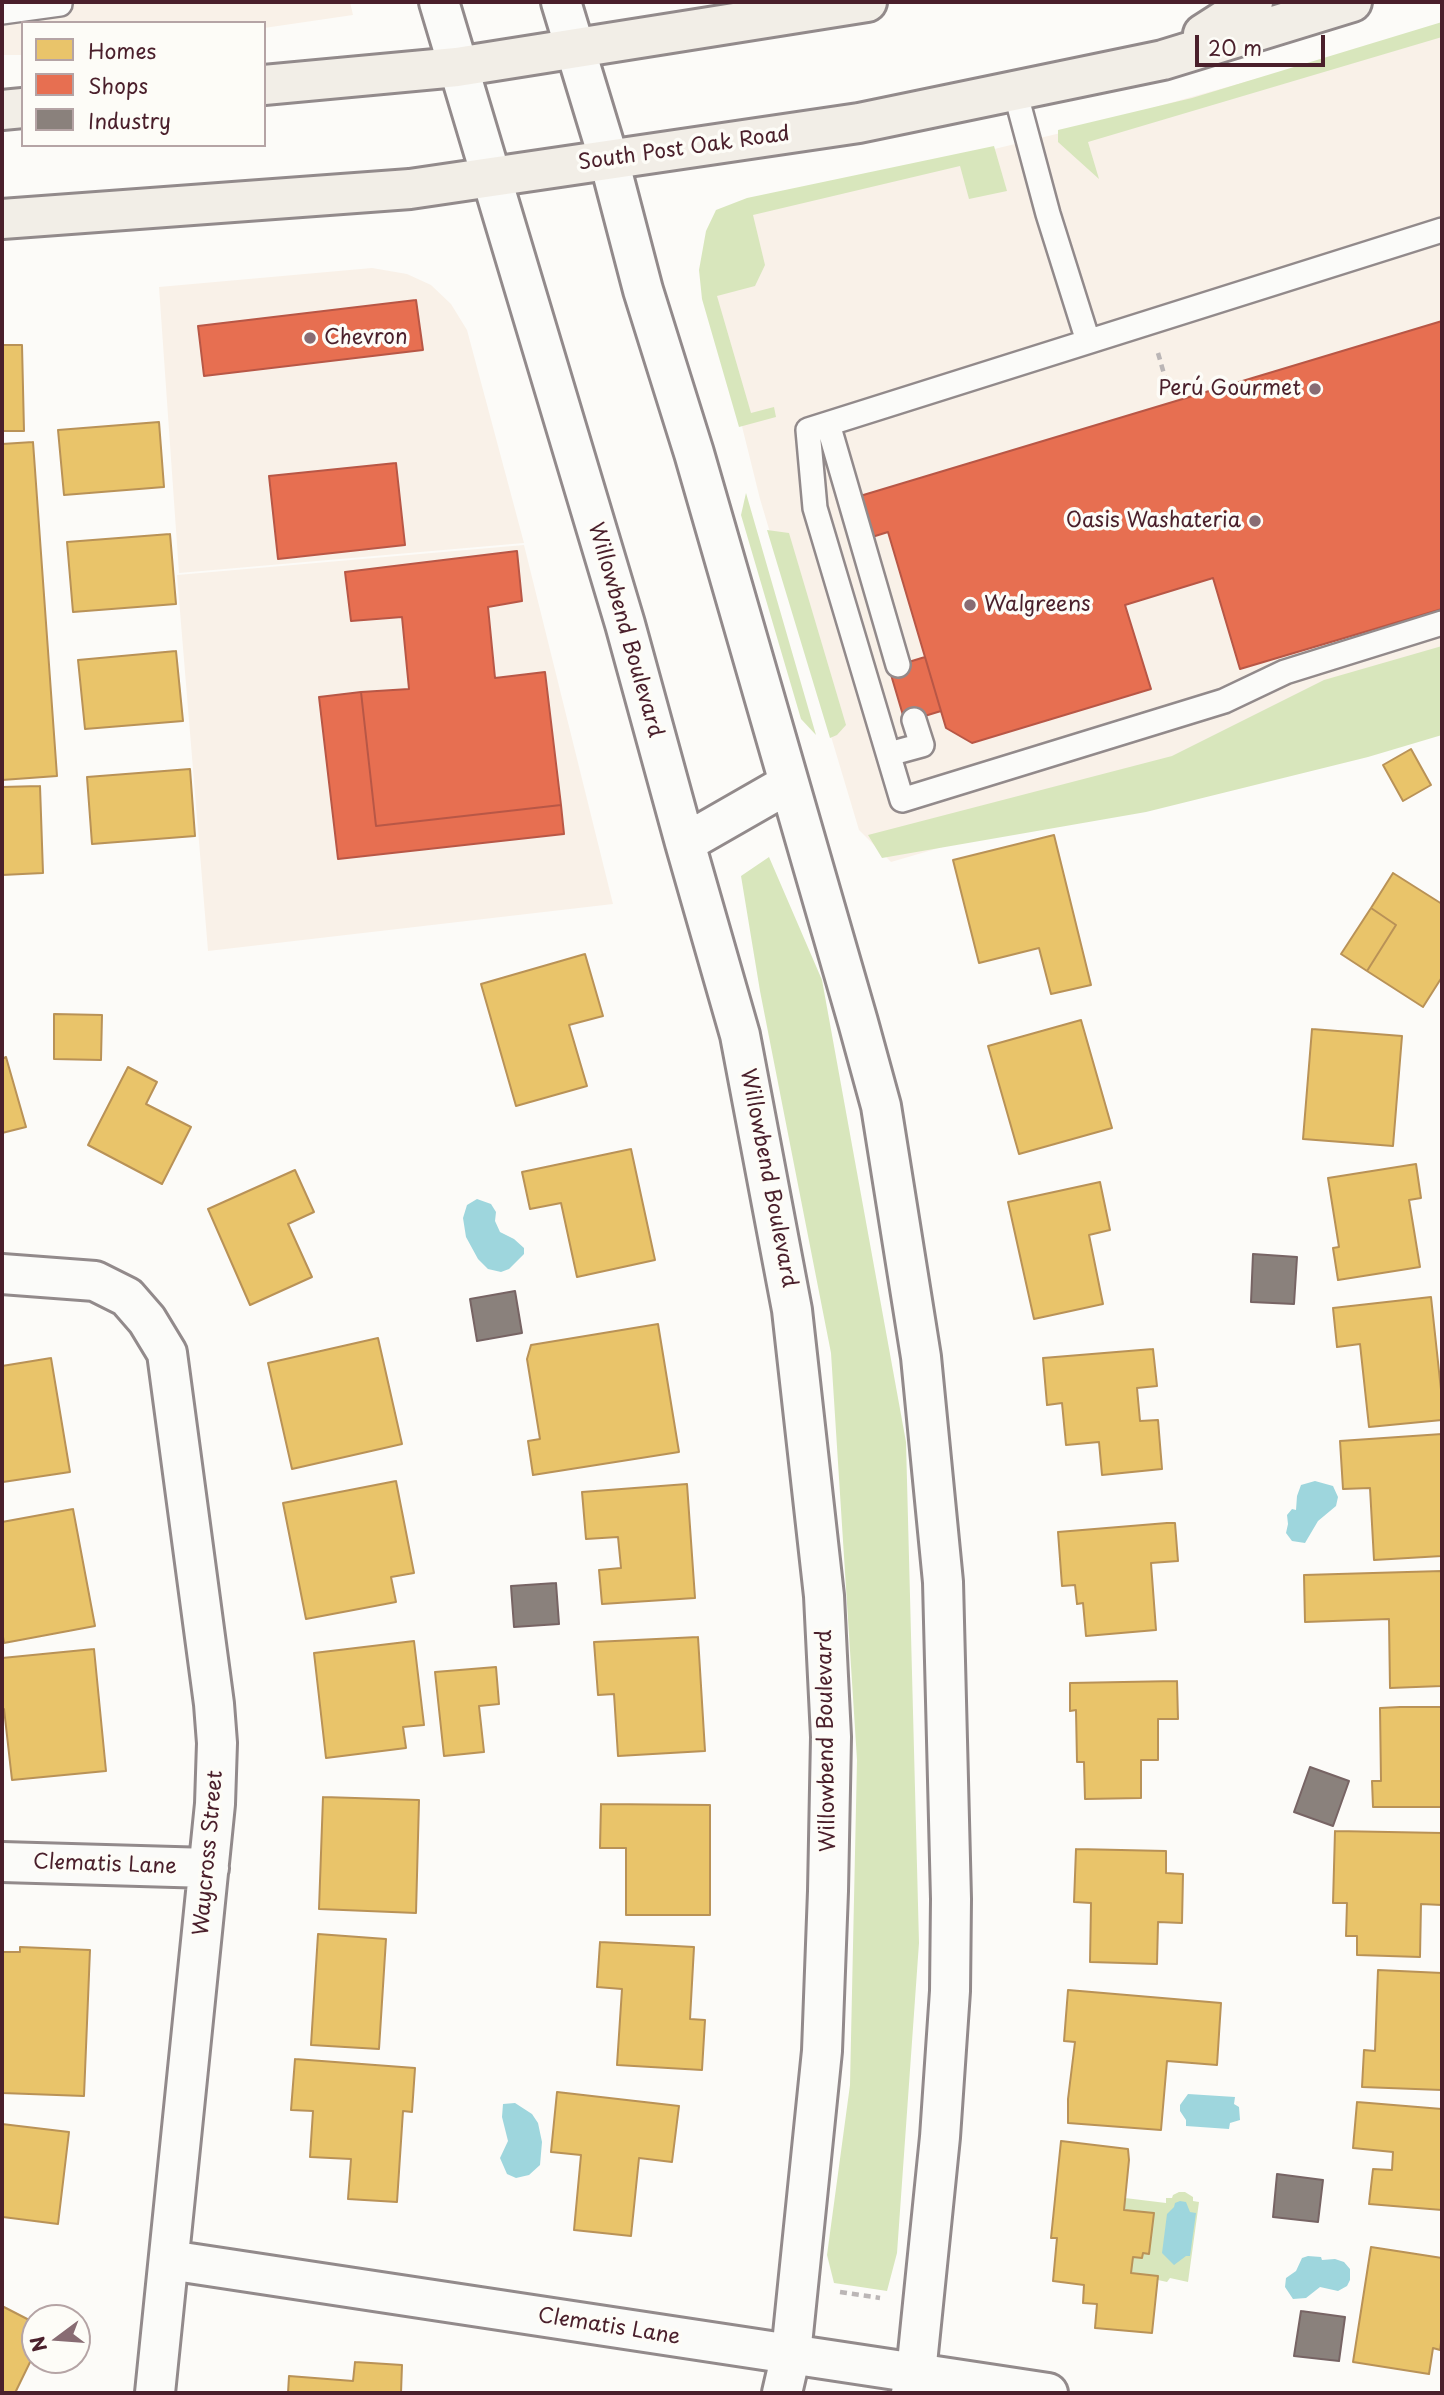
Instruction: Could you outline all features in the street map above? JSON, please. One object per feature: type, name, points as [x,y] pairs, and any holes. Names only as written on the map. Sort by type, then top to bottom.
[{"type":"highway","points":[[266,85],[457,67],[867,2]]},
{"type":"highway","points":[[1163,60],[1253,2]]},
{"type":"highway","name":"South Post Oak Road","points":[[2,219],[410,189],[859,123],[1163,60],[1352,2]]},
{"type":"highway","points":[[2,110],[21,108]]},
{"type":"main road","name":"Willowbend Boulevard","points":[[439,2],[625,624],[740,1035],[787,1272],[806,1414],[824,1596],[831,1738],[823,2024],[791,2354],[782,2393]]},
{"type":"main road","points":[[561,2],[859,1022],[881,1106],[921,1357],[943,1582],[951,1899],[950,1991],[940,2137],[913,2383]]},
{"type":"main road","points":[[685,843],[788,784]]},
{"type":"main road","name":"Waycross Street","points":[[2,1274],[95,1281],[127,1297],[147,1320],[167,1353],[217,1743],[209,1868],[155,2393]]},
{"type":"main road","name":"Clematis Lane","points":[[2,1862],[209,1868]]},
{"type":"main road","name":"Clematis Lane","points":[[169,2260],[791,2354],[913,2383],[1048,2393]]},
{"type":"lane","points":[[2,12],[61,10]]},
{"type":"lane","points":[[1015,91],[1048,214],[1088,341]]},
{"type":"lane","points":[[1442,230],[808,430],[815,508],[902,800],[1224,701],[1284,672],[1442,623]]},
{"type":"lane","points":[[828,424],[898,665]]},
{"type":"lane","points":[[889,754],[922,745],[914,720]]},
{"type":"path","points":[[1155,346],[1169,391]]},
{"type":"path","points":[[832,2291],[880,2298]]},
{"type":"shaded area","points":[[2,2],[350,2],[353,15],[266,28],[266,21],[21,21],[21,55],[2,55]]},
{"type":"shaded area","points":[[1442,27],[1442,701],[891,862],[859,830],[760,499],[709,293],[721,215],[1073,130]]},
{"type":"shaded area","points":[[372,268],[407,274],[431,285],[451,304],[467,330],[524,543],[179,573],[159,287]]},
{"type":"shaded area","points":[[524,545],[613,904],[208,951],[177,575]]},
{"type":"green space","points":[[1442,22],[1442,37],[1088,142],[1099,179],[1058,142],[1058,130],[1192,98]]},
{"type":"green space","points":[[994,146],[1007,191],[969,199],[960,166],[753,215],[765,265],[755,286],[717,296],[751,413],[774,407],[776,417],[739,427],[702,299],[699,270],[706,231],[716,210],[747,198]]},
{"type":"green space","points":[[746,493],[816,735],[801,719],[741,515]]},
{"type":"green space","points":[[767,530],[789,533],[846,725],[830,738]]},
{"type":"green space","points":[[1442,646],[1442,735],[1368,757],[1146,812],[882,858],[868,835],[1172,756],[1324,680]]},
{"type":"green space","points":[[769,857],[822,980],[906,1442],[919,1943],[897,2253],[887,2291],[834,2283],[827,2255],[850,2085],[857,1760],[831,1353],[760,991],[741,876]]},
{"type":"green space","points":[[1179,2192],[1185,2192],[1193,2197],[1193,2201],[1199,2202],[1188,2282],[1170,2278],[1167,2282],[1158,2280],[1158,2276],[1131,2273],[1133,2257],[1142,2258],[1143,2253],[1149,2254],[1154,2214],[1124,2210],[1125,2198],[1166,2203],[1166,2198],[1172,2198]]},
{"type":"water","points":[[477,1199],[491,1204],[496,1212],[495,1221],[500,1232],[524,1248],[524,1254],[509,1269],[501,1272],[488,1269],[478,1259],[466,1237],[463,1218],[467,1205]]},
{"type":"water","points":[[1315,1481],[1333,1486],[1338,1497],[1336,1506],[1318,1521],[1305,1543],[1292,1541],[1286,1533],[1287,1515],[1292,1509],[1296,1510],[1301,1485]]},
{"type":"water","points":[[1188,2094],[1235,2097],[1234,2104],[1239,2107],[1240,2120],[1230,2123],[1229,2129],[1186,2126],[1180,2105]]},
{"type":"water","points":[[515,2103],[532,2114],[538,2123],[542,2142],[540,2165],[529,2175],[516,2178],[507,2174],[500,2158],[508,2141],[502,2117],[503,2104]]},
{"type":"water","points":[[1186,2202],[1190,2212],[1196,2213],[1190,2256],[1174,2265],[1162,2253],[1167,2214],[1175,2203]]},
{"type":"water","points":[[1308,2256],[1344,2262],[1350,2269],[1347,2286],[1338,2291],[1320,2287],[1306,2298],[1293,2299],[1285,2287],[1286,2278],[1296,2271],[1302,2258]]},
{"type":"building: Homes","points":[[2,345],[22,345],[24,431],[2,431]]},
{"type":"building: Homes","points":[[159,422],[164,487],[64,495],[58,430]]},
{"type":"building: Homes","points":[[33,442],[57,776],[2,780],[2,444]]},
{"type":"building: Homes","points":[[170,534],[176,604],[73,612],[67,542]]},
{"type":"building: Homes","points":[[176,651],[183,721],[85,729],[78,660]]},
{"type":"building: Homes","points":[[1411,749],[1431,785],[1403,801],[1383,765]]},
{"type":"building: Homes","points":[[190,769],[195,836],[92,844],[87,777]]},
{"type":"building: Homes","points":[[40,786],[43,873],[2,875],[2,787]]},
{"type":"building: Homes","points":[[1054,835],[1091,985],[1051,994],[1039,948],[979,963],[953,860]]},
{"type":"building: Homes","points":[[1393,873],[1442,904],[1442,977],[1423,1007],[1367,971],[1396,925],[1371,908]]},
{"type":"building: Homes","points":[[1371,908],[1396,925],[1367,971],[1341,954]]},
{"type":"building: Homes","points":[[585,954],[603,1016],[569,1025],[587,1086],[516,1106],[481,984]]},
{"type":"building: Homes","points":[[54,1014],[102,1015],[101,1060],[54,1059]]},
{"type":"building: Homes","points":[[1081,1020],[1112,1128],[1019,1154],[988,1046]]},
{"type":"building: Homes","points":[[1312,1029],[1402,1036],[1393,1146],[1303,1139]]},
{"type":"building: Homes","points":[[6,1057],[26,1127],[2,1133],[2,1059]]},
{"type":"building: Homes","points":[[128,1067],[157,1082],[146,1104],[191,1127],[162,1184],[88,1145]]},
{"type":"building: Homes","points":[[631,1149],[655,1260],[577,1277],[561,1203],[530,1209],[522,1172]]},
{"type":"building: Homes","points":[[1416,1164],[1421,1198],[1409,1200],[1420,1267],[1338,1280],[1333,1248],[1339,1247],[1328,1178]]},
{"type":"building: Homes","points":[[295,1170],[314,1212],[288,1224],[312,1277],[250,1305],[208,1209]]},
{"type":"building: Homes","points":[[1100,1182],[1110,1230],[1089,1235],[1103,1304],[1034,1319],[1008,1202]]},
{"type":"building: Homes","points":[[1431,1297],[1442,1420],[1369,1427],[1360,1344],[1337,1347],[1333,1308]]},
{"type":"building: Homes","points":[[658,1324],[679,1452],[533,1475],[528,1441],[540,1439],[527,1359],[531,1345]]},
{"type":"building: Homes","points":[[378,1338],[402,1444],[292,1469],[268,1363]]},
{"type":"building: Homes","points":[[1153,1349],[1157,1386],[1137,1388],[1140,1421],[1158,1420],[1162,1469],[1102,1475],[1099,1442],[1066,1445],[1062,1403],[1047,1405],[1043,1358]]},
{"type":"building: Homes","points":[[51,1358],[70,1472],[3,1482],[2,1366]]},
{"type":"building: Homes","points":[[1442,1434],[1442,1556],[1374,1560],[1370,1488],[1343,1489],[1340,1441]]},
{"type":"building: Homes","points":[[396,1481],[414,1573],[391,1577],[396,1602],[306,1619],[283,1503]]},
{"type":"building: Homes","points":[[687,1484],[695,1598],[602,1604],[599,1570],[621,1568],[618,1537],[586,1539],[582,1492]]},
{"type":"building: Homes","points":[[73,1509],[95,1626],[4,1643],[2,1522]]},
{"type":"building: Homes","points":[[1175,1523],[1178,1561],[1151,1563],[1156,1630],[1086,1636],[1083,1603],[1077,1604],[1075,1585],[1062,1586],[1058,1532]]},
{"type":"building: Homes","points":[[1442,1571],[1442,1686],[1390,1688],[1389,1619],[1305,1622],[1304,1575]]},
{"type":"building: Homes","points":[[698,1637],[705,1751],[618,1756],[614,1694],[598,1695],[594,1642]]},
{"type":"building: Homes","points":[[414,1641],[424,1725],[403,1727],[406,1748],[326,1758],[314,1653]]},
{"type":"building: Homes","points":[[94,1649],[106,1771],[12,1780],[4,1709],[2,1710],[2,1658]]},
{"type":"building: Homes","points":[[496,1667],[499,1704],[479,1706],[484,1752],[444,1756],[435,1672]]},
{"type":"building: Homes","points":[[1177,1681],[1178,1719],[1158,1719],[1158,1760],[1141,1760],[1141,1798],[1085,1799],[1084,1762],[1077,1762],[1076,1710],[1070,1711],[1070,1683]]},
{"type":"building: Homes","points":[[1442,1707],[1442,1807],[1373,1807],[1372,1781],[1381,1781],[1380,1708]]},
{"type":"building: Homes","points":[[323,1797],[419,1800],[416,1913],[319,1909]]},
{"type":"building: Homes","points":[[601,1804],[710,1805],[710,1915],[626,1915],[626,1848],[600,1848]]},
{"type":"building: Homes","points":[[1335,1831],[1442,1833],[1442,1905],[1421,1904],[1420,1957],[1357,1955],[1357,1936],[1346,1936],[1347,1903],[1333,1903]]},
{"type":"building: Homes","points":[[1076,1849],[1166,1851],[1166,1873],[1183,1874],[1182,1923],[1158,1922],[1157,1964],[1090,1962],[1091,1903],[1074,1902]]},
{"type":"building: Homes","points":[[318,1934],[386,1939],[379,2049],[311,2045]]},
{"type":"building: Homes","points":[[600,1942],[694,1947],[690,2019],[705,2020],[702,2070],[617,2065],[622,1989],[597,1987]]},
{"type":"building: Homes","points":[[20,1947],[90,1950],[84,2096],[2,2093],[2,1952],[20,1952]]},
{"type":"building: Homes","points":[[1378,1970],[1442,1973],[1442,2090],[1362,2087],[1364,2050],[1375,2051]]},
{"type":"building: Homes","points":[[1068,1990],[1221,2003],[1217,2065],[1167,2061],[1161,2130],[1068,2123],[1075,2042],[1064,2041]]},
{"type":"building: Homes","points":[[295,2059],[415,2068],[412,2112],[403,2111],[397,2202],[348,2199],[351,2159],[310,2157],[313,2111],[291,2110]]},
{"type":"building: Homes","points":[[557,2092],[679,2106],[672,2162],[639,2158],[631,2236],[574,2230],[581,2155],[551,2152]]},
{"type":"building: Homes","points":[[1357,2102],[1442,2109],[1442,2210],[1369,2204],[1373,2169],[1392,2170],[1393,2152],[1353,2148]]},
{"type":"building: Homes","points":[[2,2124],[69,2132],[58,2224],[3,2217],[2,2225]]},
{"type":"building: Homes","points":[[1061,2141],[1128,2149],[1124,2210],[1154,2213],[1149,2254],[1143,2253],[1142,2258],[1133,2257],[1131,2273],[1158,2276],[1152,2333],[1095,2328],[1097,2304],[1083,2303],[1084,2285],[1053,2281],[1057,2238],[1051,2238]]},
{"type":"building: Homes","points":[[1371,2247],[1442,2258],[1442,2334],[1440,2350],[1433,2348],[1429,2374],[1353,2362]]},
{"type":"building: Homes","points":[[2,2306],[21,2316],[21,2374],[24,2374],[15,2393],[2,2393]]},
{"type":"building: Homes","points":[[355,2362],[402,2365],[401,2393],[288,2393],[289,2376],[353,2381]]},
{"type":"building: Shops","name":"Chevron","points":[[416,300],[423,350],[204,376],[198,326]]},
{"type":"building: Shops","points":[[1442,321],[1442,609],[1240,669],[1213,578],[1125,605],[1151,689],[972,743],[946,728],[888,532],[872,537],[860,496]]},
{"type":"building: Shops","points":[[396,463],[405,545],[278,559],[269,476]]},
{"type":"building: Shops","points":[[517,551],[522,601],[488,607],[495,678],[545,672],[561,805],[376,826],[361,692],[409,689],[402,617],[351,621],[345,572]]},
{"type":"building: Shops","points":[[925,657],[941,711],[905,722],[889,668]]},
{"type":"building: Shops","points":[[361,692],[376,826],[561,805],[564,834],[338,859],[319,697]]},
{"type":"building: Industry","points":[[1253,1254],[1297,1257],[1294,1304],[1251,1302]]},
{"type":"building: Industry","points":[[515,1291],[522,1333],[477,1341],[470,1299]]},
{"type":"building: Industry","points":[[556,1583],[559,1624],[514,1627],[511,1586]]},
{"type":"building: Industry","points":[[1310,1767],[1349,1781],[1333,1826],[1294,1812]]},
{"type":"building: Industry","points":[[1277,2174],[1323,2180],[1318,2222],[1273,2217]]},
{"type":"building: Industry","points":[[1301,2311],[1345,2317],[1339,2361],[1294,2356]]},
{"type":"place","name":"Chevron","points":[[310,338]]},
{"type":"place","name":"Perú Gourmet","points":[[1315,389]]},
{"type":"place","name":"Oasis Washateria","points":[[1255,521]]},
{"type":"place","name":"Walgreens","points":[[970,605]]}]
